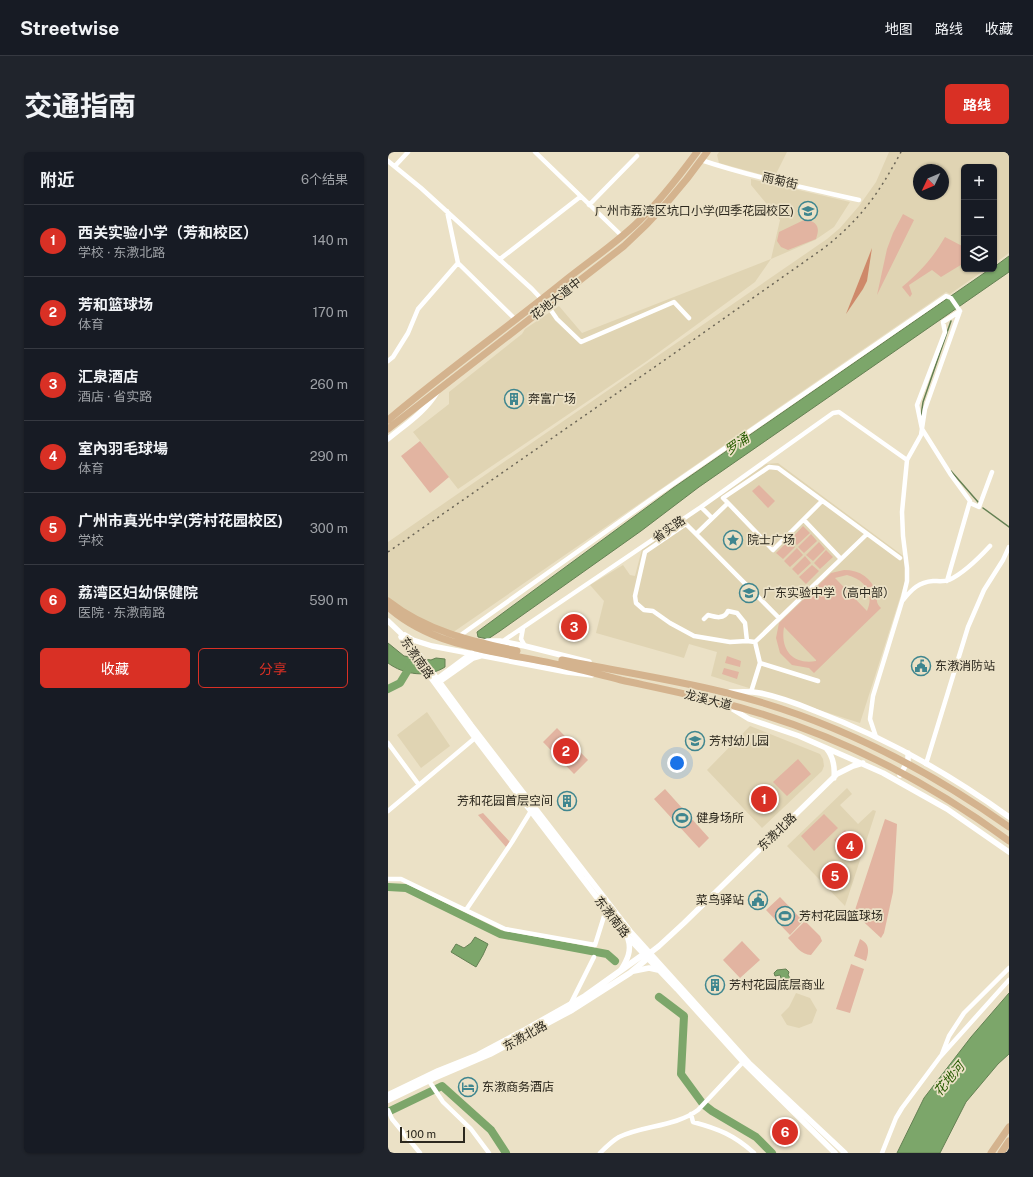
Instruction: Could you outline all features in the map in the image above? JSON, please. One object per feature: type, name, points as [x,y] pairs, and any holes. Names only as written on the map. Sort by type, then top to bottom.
[{"type":"main road","name":"花地大道中","points":[[388,420],[438,379],[516,320],[622,236],[648,212],[697,152]]},
{"type":"main road","name":"花地大道中","points":[[388,429],[548,306],[636,235],[660,209],[707,152]]},
{"type":"main road","points":[[388,434],[454,377]]},
{"type":"main road","name":"龙溪大道","points":[[388,601],[409,616],[452,635],[565,663],[613,678],[720,702],[784,721],[822,735],[865,754],[927,786],[972,814],[1009,841]]},
{"type":"main road","name":"龙溪大道","points":[[388,608],[415,625],[448,640],[474,648],[565,663],[613,669],[724,692],[782,709],[867,743],[919,769],[971,801],[1009,827]]},
{"type":"main road","name":"东漖北路","points":[[388,1095],[488,1049],[570,1005],[620,971],[647,955]]},
{"type":"main road","name":"东漖北路","points":[[388,1100],[430,1084],[512,1043],[579,1006],[632,972],[647,955]]},
{"type":"main road","points":[[991,1153],[1009,1128]]},
{"type":"main road","points":[[1001,1153],[1009,1141]]},
{"type":"street","points":[[394,166],[408,152]]},
{"type":"street","points":[[535,152],[622,236]]},
{"type":"street","points":[[589,205],[637,156]]},
{"type":"street","name":"雨菊街","points":[[701,160],[750,174],[859,200]]},
{"type":"street","points":[[388,161],[422,188],[500,259],[542,299],[557,319],[581,342],[674,302],[689,318]]},
{"type":"street","points":[[500,259],[580,197]]},
{"type":"street","points":[[446,211],[458,263],[516,320]]},
{"type":"street","points":[[388,361],[393,357],[408,333],[418,309],[458,263]]},
{"type":"street","points":[[443,648],[657,495],[946,296],[951,298],[960,311]]},
{"type":"street","points":[[876,737],[870,719],[873,696],[907,581],[902,512],[907,460],[921,435],[925,408],[960,311]]},
{"type":"street","points":[[947,581],[970,501],[951,475],[922,429],[917,405],[945,332],[943,322],[960,311]]},
{"type":"street","points":[[388,439],[430,403],[437,391]]},
{"type":"street","name":"省实路","points":[[501,641],[523,628],[701,507],[833,413],[839,412],[907,460]]},
{"type":"street","points":[[822,501],[773,550],[723,498],[769,467],[778,468],[900,558]]},
{"type":"street","points":[[970,503],[980,507],[992,472]]},
{"type":"street","points":[[696,534],[728,503]]},
{"type":"street","points":[[701,507],[712,518]]},
{"type":"street","points":[[804,520],[841,559]]},
{"type":"street","points":[[755,642],[730,642],[694,636],[670,623],[653,610],[644,610],[636,603],[635,596],[645,552],[686,524],[779,618]]},
{"type":"street","points":[[755,642],[867,534]]},
{"type":"street","points":[[902,602],[917,585],[932,581],[947,581],[961,573],[990,546]]},
{"type":"street","points":[[926,764],[968,627],[984,590],[1003,560],[1009,547]]},
{"type":"street","points":[[704,618],[708,615],[720,617],[724,616],[728,611],[737,613],[745,623],[747,641]]},
{"type":"street","points":[[388,620],[398,631],[422,643],[567,672],[613,678]]},
{"type":"street","points":[[523,628],[521,639],[525,646]]},
{"type":"street","name":"东漖南路","points":[[398,631],[660,971],[743,1062],[835,1153]]},
{"type":"street","points":[[434,678],[487,641],[501,641],[525,646],[613,669]]},
{"type":"street","points":[[482,656],[483,651],[488,646],[501,641]]},
{"type":"street","points":[[751,692],[760,663],[755,642]]},
{"type":"street","points":[[434,678],[472,658],[482,656]]},
{"type":"street","points":[[760,663],[818,681]]},
{"type":"street","name":"东漖南路","points":[[434,678],[475,738],[628,937],[647,955],[750,1064],[845,1153]]},
{"type":"street","points":[[724,692],[760,693],[806,707],[829,716],[876,737],[926,764],[977,794],[1009,817]]},
{"type":"street","points":[[720,702],[749,719],[825,747],[863,763],[896,780],[947,808],[1009,852]]},
{"type":"street","points":[[388,811],[475,738]]},
{"type":"street","points":[[388,743],[419,784]]},
{"type":"street","points":[[825,747],[833,761],[834,778]]},
{"type":"street","points":[[896,780],[907,763],[908,754]]},
{"type":"street","name":"东漖北路","points":[[647,955],[684,923],[834,778],[844,770],[863,763]]},
{"type":"street","points":[[466,910],[531,811]]},
{"type":"street","points":[[388,879],[401,879],[505,929],[595,945],[606,910]]},
{"type":"street","points":[[620,971],[630,953],[628,937]]},
{"type":"street","points":[[570,1005],[594,957]]},
{"type":"street","points":[[632,972],[648,968],[660,971]]},
{"type":"street","points":[[940,1057],[949,1036],[964,1013],[1009,968]]},
{"type":"street","points":[[882,1153],[898,1114],[940,1057],[1009,980]]},
{"type":"street","points":[[600,1153],[608,1145],[622,1136],[656,1127],[698,1110],[743,1062]]},
{"type":"street","points":[[430,1084],[449,1110],[471,1129],[489,1153]]},
{"type":"street","points":[[388,1110],[392,1119],[420,1153]]},
{"type":"street","points":[[691,1114],[693,1122],[716,1128],[740,1141],[754,1153]]},
{"type":"shaded area","points":[[719,152],[787,152],[774,178],[719,163],[717,155]]},
{"type":"shaded area","points":[[889,152],[1009,152],[1009,253],[997,262],[997,164],[961,164],[961,272],[982,272],[950,294],[946,292],[452,633],[421,621],[388,599],[388,542],[827,239],[840,228],[859,206],[876,182]]},
{"type":"shaded area","name":"广州市荔湾区坑口小学(四季花园校区)","points":[[751,179],[850,202],[834,227],[815,240],[771,259],[780,220],[751,185]]},
{"type":"shaded area","points":[[903,214],[914,220],[877,295],[887,249]]},
{"type":"shaded area","points":[[806,219],[813,222],[818,228],[816,239],[788,250],[781,247],[777,241],[779,232]]},
{"type":"shaded area","points":[[945,237],[961,245],[961,265],[941,277],[932,270],[909,285],[912,294],[910,297],[902,287],[936,252]]},
{"type":"shaded area","points":[[872,248],[867,281],[846,314]]},
{"type":"shaded area","points":[[771,259],[755,282],[647,361],[458,489],[413,432],[449,404],[449,392],[522,334],[525,329],[559,306],[582,333]]},
{"type":"shaded area","points":[[420,441],[449,477],[430,493],[401,456]]},
{"type":"shaded area","name":"广东实验中学（高中部）","points":[[778,463],[906,558],[905,582],[860,723],[711,676],[717,652],[689,644],[684,658],[596,633],[604,601],[590,585],[623,565],[630,575],[635,576],[642,549],[766,464]]},
{"type":"shaded area","points":[[759,485],[775,501],[768,508],[752,491]]},
{"type":"shaded area","points":[[803,526],[810,533],[797,545],[791,539]]},
{"type":"shaded area","points":[[811,534],[817,541],[804,553],[798,547]]},
{"type":"shaded area","points":[[789,540],[795,547],[783,559],[776,553]]},
{"type":"shaded area","points":[[819,542],[825,549],[813,561],[806,555]]},
{"type":"shaded area","points":[[797,548],[803,555],[790,567],[784,561]]},
{"type":"shaded area","points":[[826,550],[833,557],[820,569],[814,563]]},
{"type":"shaded area","points":[[805,556],[811,563],[798,575],[792,569]]},
{"type":"shaded area","points":[[812,565],[819,571],[806,584],[799,577]]},
{"type":"shaded area","points":[[850,570],[860,573],[872,583],[876,593],[877,603],[881,608],[814,673],[809,668],[792,665],[780,653],[776,638],[779,623],[831,573]],"holes":[[[847,575],[863,583],[869,593],[870,598],[867,611],[835,578]],[[784,627],[816,660],[816,661],[801,661],[790,654],[784,643]]]},
{"type":"shaded area","points":[[727,656],[741,661],[740,667],[725,663]]},
{"type":"shaded area","points":[[724,668],[739,672],[737,679],[722,674]]},
{"type":"shaded area","points":[[427,712],[450,746],[421,768],[397,735]]},
{"type":"shaded area","points":[[750,726],[820,754],[823,759],[824,766],[822,771],[762,828],[707,770]]},
{"type":"shaded area","points":[[557,728],[588,760],[574,774],[543,742]]},
{"type":"shaded area","points":[[798,759],[811,774],[787,796],[773,782]]},
{"type":"shaded area","points":[[847,788],[852,794],[840,805],[858,824],[873,810],[876,811],[845,906],[787,846]]},
{"type":"shaded area","name":"健身场所","points":[[665,789],[709,838],[699,848],[654,799]]},
{"type":"shaded area","points":[[483,813],[510,842],[506,847],[478,815]]},
{"type":"shaded area","points":[[824,814],[838,828],[814,851],[801,836]]},
{"type":"shaded area","points":[[885,819],[897,824],[893,892],[884,933],[881,938],[854,913]]},
{"type":"shaded area","points":[[845,830],[863,848],[852,858],[834,840]]},
{"type":"shaded area","name":"芳村花园篮球场","points":[[780,897],[803,921],[790,935],[766,910]]},
{"type":"shaded area","points":[[805,921],[820,936],[822,941],[811,955],[807,955],[801,951],[788,938]]},
{"type":"shaded area","points":[[860,939],[866,943],[868,948],[866,961],[854,956]]},
{"type":"shaded area","points":[[742,941],[760,960],[740,978],[723,960]]},
{"type":"shaded area","points":[[851,964],[864,969],[850,1013],[836,1009]]},
{"type":"shaded area","points":[[796,993],[810,998],[817,1010],[812,1023],[799,1028],[787,1025],[781,1015],[789,1007]]},
{"type":"water","name":"罗涌","points":[[1009,256],[1009,272],[699,487],[641,531],[500,631],[488,639],[478,637],[477,632],[673,488],[986,272],[997,272],[997,265]]},
{"type":"water","points":[[388,643],[404,656],[431,660],[436,658],[445,659],[445,667],[431,673],[424,674],[416,674],[401,670],[388,663]]},
{"type":"water","points":[[475,937],[488,944],[476,967],[451,952],[456,944],[464,948],[471,943]]},
{"type":"water","points":[[786,969],[789,972],[788,975],[790,978],[788,982],[785,983],[782,981],[780,975],[775,976],[774,973],[777,970]]},
{"type":"water","name":"花地河","points":[[1009,993],[1009,1054],[998,1064],[966,1102],[940,1153],[897,1153],[924,1098],[971,1037]]},
{"type":"waterway","points":[[921,416],[923,402],[951,321]]},
{"type":"waterway","points":[[951,471],[978,502]]},
{"type":"waterway","points":[[983,508],[1009,527]]},
{"type":"waterway","points":[[388,689],[400,683],[411,665]]},
{"type":"waterway","points":[[388,887],[406,888],[500,934],[607,954],[615,961]]},
{"type":"waterway","points":[[659,997],[684,1016],[681,1074],[703,1104],[756,1137],[772,1153]]},
{"type":"waterway","points":[[388,1112],[442,1086],[491,1130],[506,1153]]},
{"type":"railway","points":[[388,552],[824,248],[849,227],[859,216],[877,193],[901,152]]},
{"type":"place","name":"广州市荔湾区坑口小学(四季花园校区)","points":[[808,211]]},
{"type":"place","name":"奔富广场","points":[[514,399]]},
{"type":"place","name":"院士广场","points":[[733,540]]},
{"type":"place","name":"广东实验中学（高中部）","points":[[749,593]]},
{"type":"place","name":"汇泉酒店","points":[[574,627]]},
{"type":"place","name":"东漖消防站","points":[[921,666]]},
{"type":"place","name":"芳村幼儿园","points":[[695,741]]},
{"type":"place","name":"芳和篮球场","points":[[566,751]]},
{"type":"place","name":"西关实验小学（芳和校区）","points":[[764,799]]},
{"type":"place","name":"芳和花园首层空间","points":[[567,801]]},
{"type":"place","name":"健身场所","points":[[682,818]]},
{"type":"place","name":"室內羽毛球場","points":[[850,846]]},
{"type":"place","name":"广州市真光中学(芳村花园校区)","points":[[835,876]]},
{"type":"place","name":"菜鸟驿站","points":[[758,900]]},
{"type":"place","name":"芳村花园篮球场","points":[[785,916]]},
{"type":"place","name":"芳村花园底层商业","points":[[715,985]]},
{"type":"place","name":"东漖商务酒店","points":[[468,1087]]},
{"type":"place","name":"荔湾区妇幼保健院","points":[[785,1132]]}]
